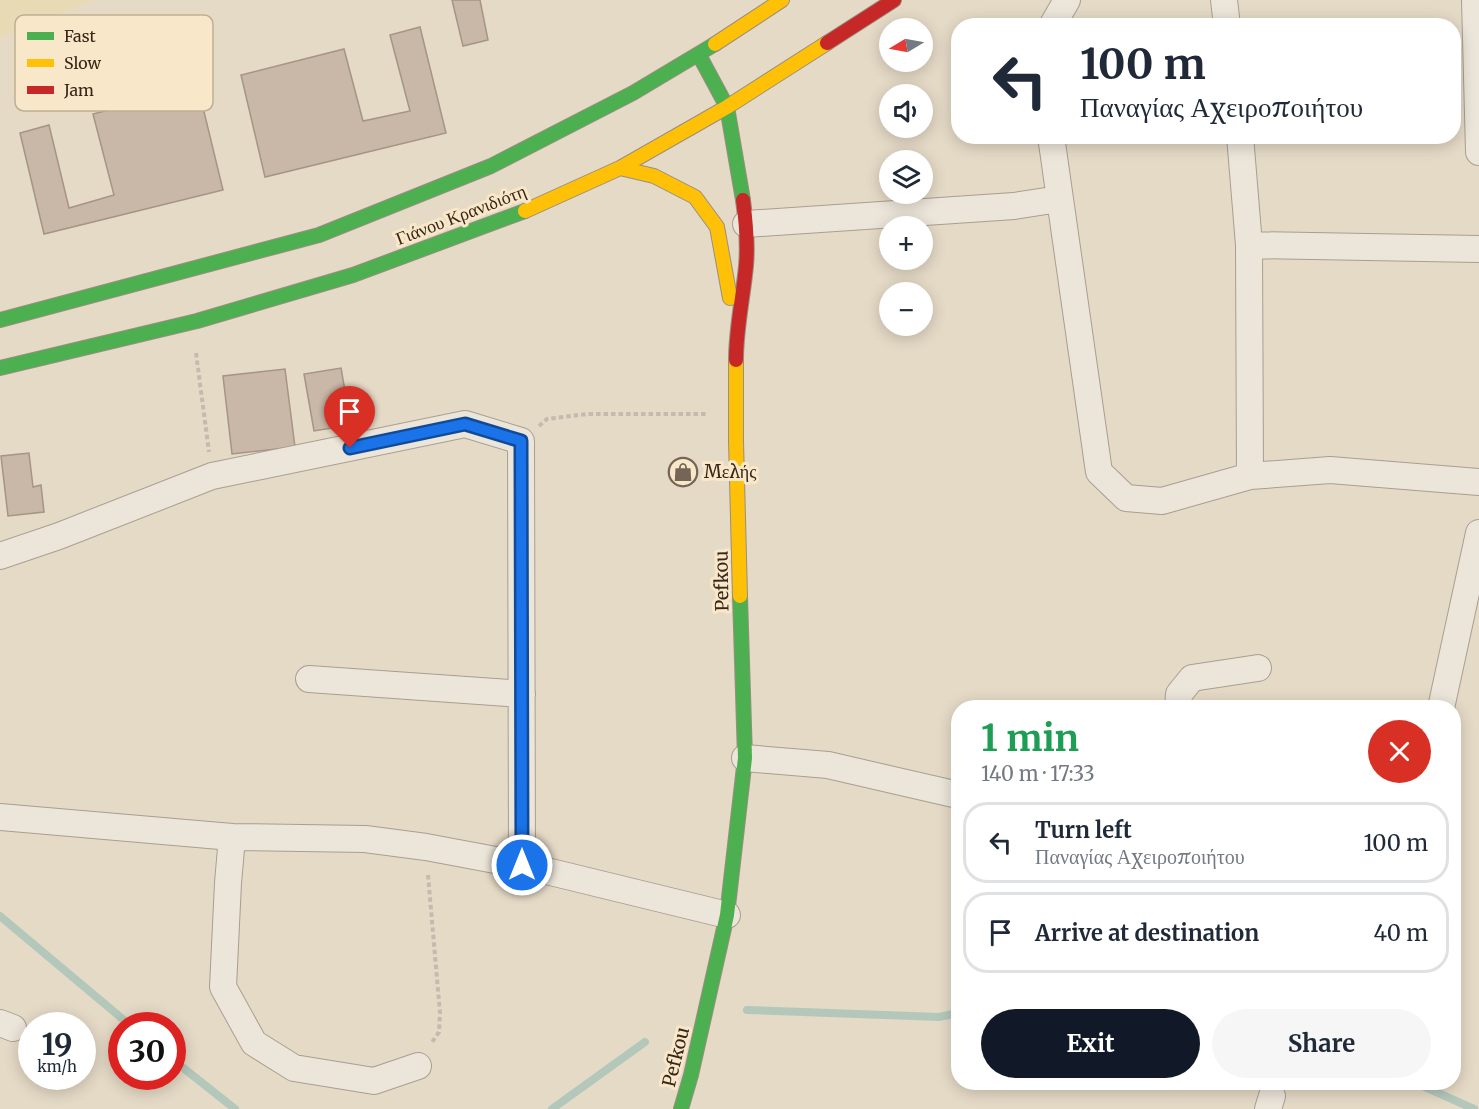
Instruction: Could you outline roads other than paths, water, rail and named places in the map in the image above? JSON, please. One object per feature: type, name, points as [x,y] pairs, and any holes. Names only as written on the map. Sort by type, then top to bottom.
[{"type":"main road","name":"Γιάνου Κρανιδιότη","points":[[0,320],[319,235],[491,166],[597,112],[699,55],[783,0]]},
{"type":"main road","name":"Γιάνου Κρανιδιότη","points":[[0,368],[192,322],[353,275],[507,219],[620,168],[726,107],[894,0]]},
{"type":"main road","name":"Pefkou","points":[[681,1109],[691,1076],[727,915],[745,758],[736,333],[746,266],[746,224],[741,184],[726,107],[699,55]]},
{"type":"main road","points":[[620,168],[654,176],[695,197],[717,227],[736,333]]},
{"type":"street","points":[[1056,18],[1066,0]]},
{"type":"street","points":[[1224,0],[1226,18]]},
{"type":"street","points":[[1475,0],[1479,152]]},
{"type":"street","points":[[1052,144],[1099,472],[1126,498],[1162,501],[1250,476],[1330,470],[1479,482]]},
{"type":"street","points":[[1241,144],[1249,245],[1250,476]]},
{"type":"street","points":[[746,224],[1014,206],[1059,199]]},
{"type":"street","points":[[1249,245],[1479,249]]},
{"type":"street","points":[[0,556],[212,476],[465,424],[521,441],[522,865]]},
{"type":"street","points":[[1443,700],[1479,533]]},
{"type":"street","points":[[1179,700],[1179,694],[1192,678],[1258,668]]},
{"type":"street","points":[[309,679],[522,694]]},
{"type":"street","points":[[745,758],[828,765],[951,793]]},
{"type":"street","points":[[0,817],[232,837],[365,839],[426,847],[522,865],[727,915]]},
{"type":"street","points":[[232,837],[223,987],[254,1043],[294,1068],[374,1081],[418,1066]]},
{"type":"waterway","points":[[0,916],[114,1012]]},
{"type":"waterway","points":[[747,1010],[939,1017],[951,1014]]},
{"type":"waterway","points":[[552,1109],[645,1042]]},
{"type":"waterway","points":[[186,1070],[235,1109]]},
{"type":"waterway","points":[[1432,1090],[1474,1109]]},
{"type":"place","name":"Μελής","points":[[683,472]]}]
